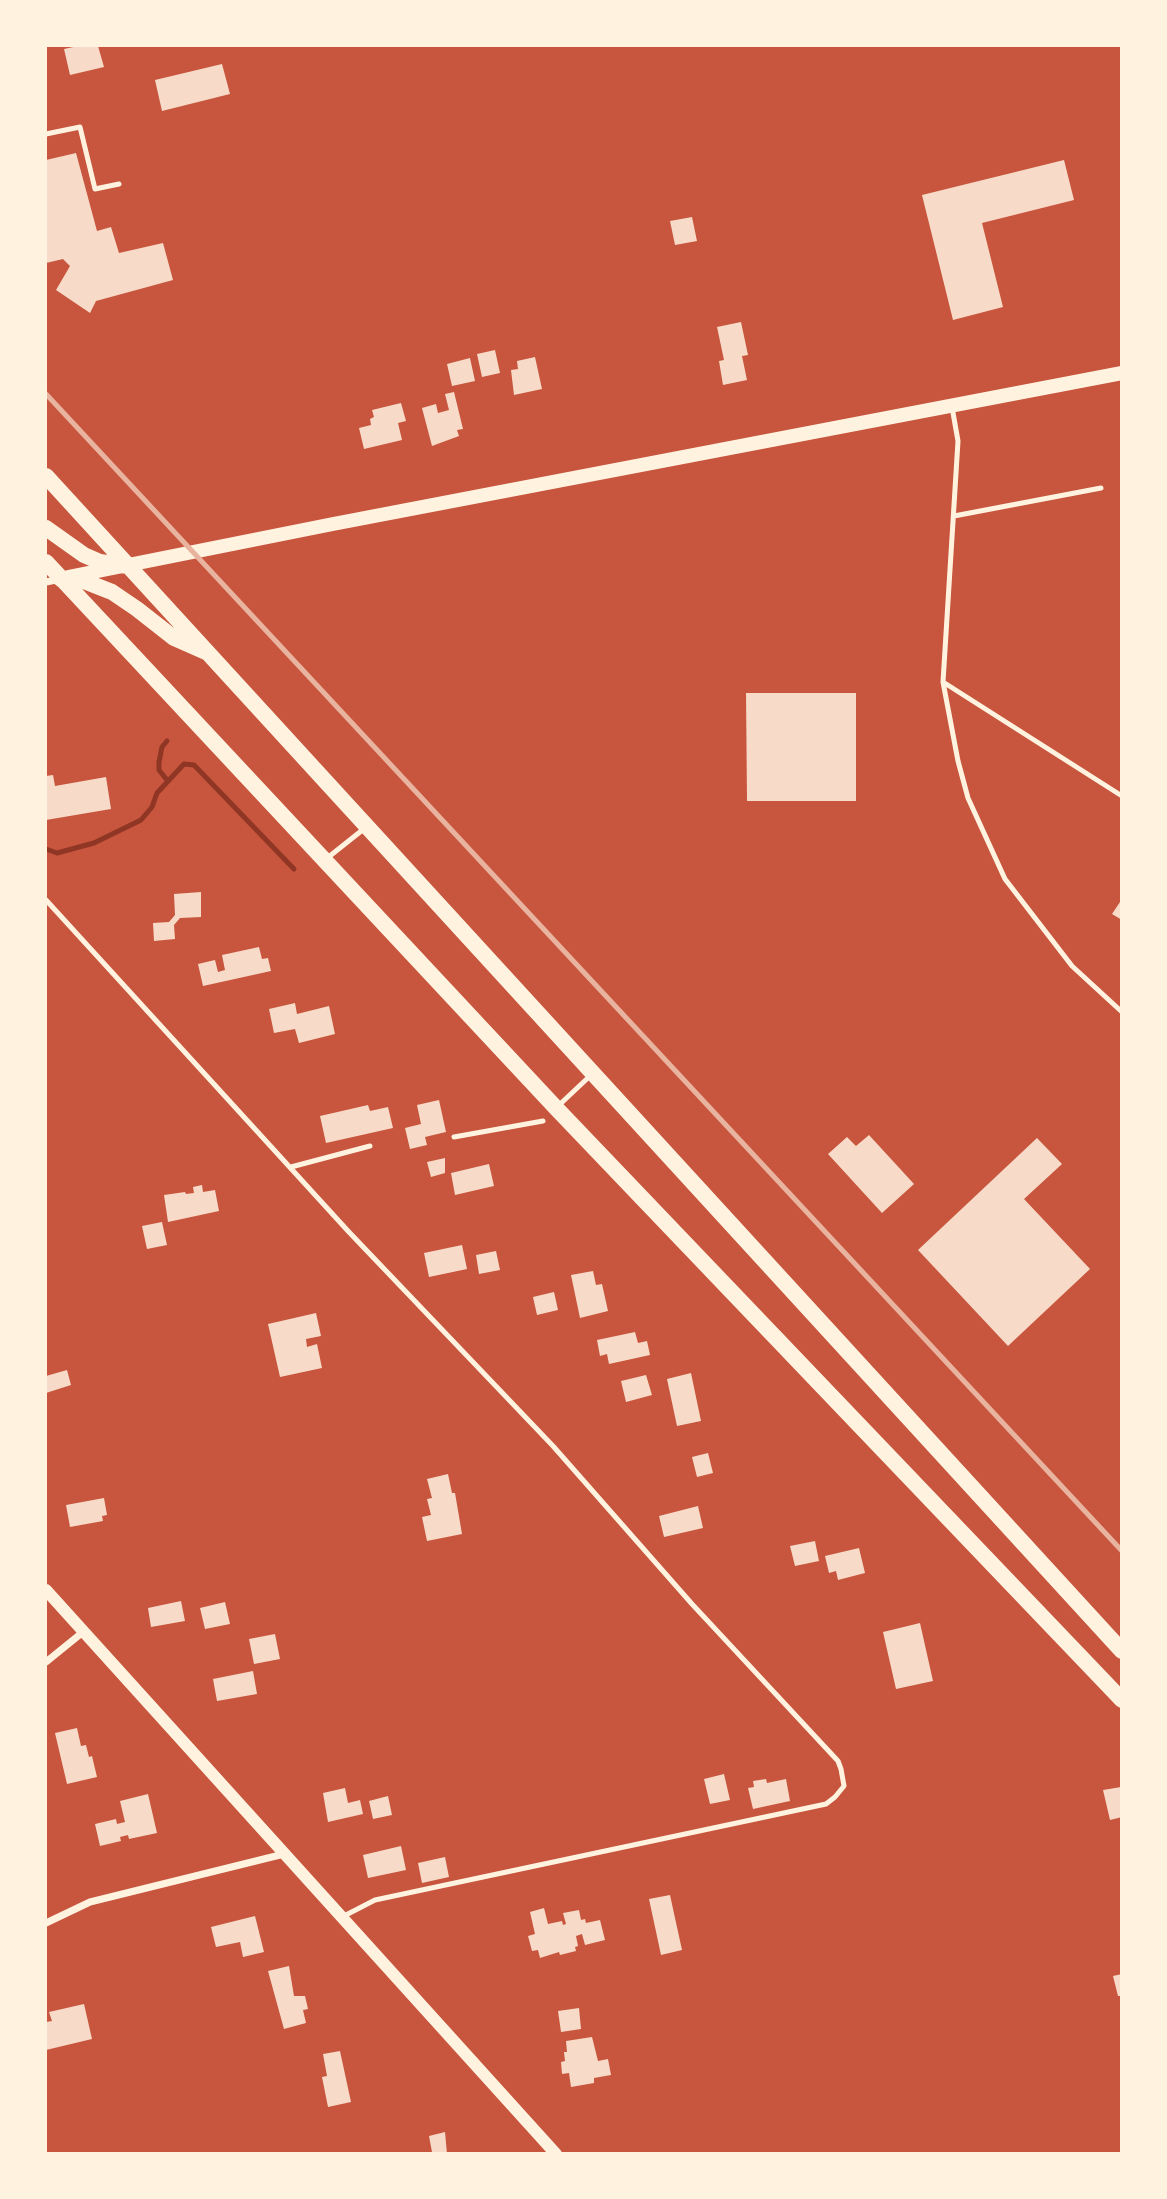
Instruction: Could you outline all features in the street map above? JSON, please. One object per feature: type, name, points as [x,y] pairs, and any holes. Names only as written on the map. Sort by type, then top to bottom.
[{"type":"main road","points":[[53,580],[1122,373]]},
{"type":"main road","points":[[46,476],[1122,1651]]},
{"type":"main road","points":[[46,528],[84,555],[100,562],[128,566]]},
{"type":"main road","points":[[46,562],[53,580],[1122,1700]]},
{"type":"main road","points":[[53,580],[84,581],[112,593],[174,638],[210,654]]},
{"type":"street","points":[[46,1590],[556,2154]]},
{"type":"street","points":[[46,1662],[83,1633]]},
{"type":"street","points":[[46,1923],[90,1902],[284,1854]]},
{"type":"lane","points":[[46,134],[80,127],[96,189],[119,184]]},
{"type":"lane","points":[[952,407],[958,441],[943,682],[968,798],[1005,879],[1072,966],[1122,1012]]},
{"type":"lane","points":[[954,516],[1101,488]]},
{"type":"lane","points":[[943,682],[1122,796]]},
{"type":"lane","points":[[324,861],[367,826]]},
{"type":"lane","points":[[46,900],[429,1318],[553,1446],[692,1604],[838,1761],[844,1786],[826,1804],[375,1900],[342,1917]]},
{"type":"lane","points":[[556,1108],[593,1073]]},
{"type":"lane","points":[[454,1137],[543,1121]]},
{"type":"lane","points":[[291,1167],[370,1146]]},
{"type":"building","points":[[98,46],[104,67],[70,75],[64,49]]},
{"type":"building","points":[[222,64],[230,94],[162,111],[155,80]]},
{"type":"building","points":[[76,153],[97,231],[111,227],[119,253],[163,243],[173,280],[96,301],[90,313],[56,290],[70,266],[63,259],[46,263],[46,160]]},
{"type":"building","points":[[1064,160],[1074,200],[982,223],[1003,307],[953,320],[922,195]]},
{"type":"building","points":[[692,217],[697,241],[675,245],[670,221]]},
{"type":"building","points":[[741,322],[748,355],[742,356],[747,380],[723,385],[719,361],[724,360],[717,327]]},
{"type":"building","points":[[495,350],[500,373],[482,377],[477,354]]},
{"type":"building","points":[[535,357],[542,389],[514,395],[511,370],[518,369],[517,361]]},
{"type":"building","points":[[470,358],[475,381],[452,386],[447,364]]},
{"type":"building","points":[[454,392],[463,429],[457,430],[459,436],[432,446],[422,408],[436,404],[438,413],[449,410],[445,394]]},
{"type":"building","points":[[401,403],[406,421],[398,423],[402,440],[364,449],[359,428],[371,425],[370,419],[374,417],[372,410]]},
{"type":"building","points":[[746,693],[856,693],[856,801],[747,801]]},
{"type":"building","points":[[53,775],[55,786],[106,777],[111,809],[46,820],[46,776]]},
{"type":"building","points":[[201,892],[201,917],[180,918],[174,925],[175,939],[154,941],[153,923],[169,922],[175,915],[174,894]]},
{"type":"building","points":[[1122,899],[1122,920],[1112,914]]},
{"type":"building","points":[[259,947],[262,959],[268,958],[271,971],[203,986],[198,964],[215,960],[218,972],[225,970],[222,955]]},
{"type":"building","points":[[295,1003],[297,1014],[329,1006],[335,1034],[299,1043],[295,1029],[274,1033],[269,1009]]},
{"type":"building","points":[[439,1100],[446,1132],[425,1137],[427,1145],[410,1149],[405,1128],[421,1124],[417,1105]]},
{"type":"building","points":[[368,1105],[370,1111],[388,1107],[393,1128],[326,1143],[320,1116]]},
{"type":"building","points":[[869,1135],[914,1184],[882,1213],[828,1154],[847,1137],[856,1146]]},
{"type":"building","points":[[1037,1138],[1062,1164],[1024,1199],[1090,1269],[1008,1346],[918,1250]]},
{"type":"building","points":[[445,1158],[445,1173],[431,1177],[427,1162]]},
{"type":"building","points":[[489,1164],[494,1186],[455,1195],[451,1173]]},
{"type":"building","points":[[202,1185],[203,1192],[215,1190],[219,1211],[168,1222],[164,1195],[194,1193],[193,1187]]},
{"type":"building","points":[[162,1222],[167,1245],[147,1249],[142,1226]]},
{"type":"building","points":[[462,1245],[467,1269],[429,1277],[424,1253]]},
{"type":"building","points":[[496,1251],[500,1270],[479,1274],[476,1255]]},
{"type":"building","points":[[593,1271],[596,1285],[602,1284],[608,1311],[580,1318],[571,1275]]},
{"type":"building","points":[[554,1292],[558,1310],[537,1315],[533,1297]]},
{"type":"building","points":[[316,1313],[321,1336],[306,1339],[307,1347],[317,1344],[322,1368],[280,1377],[268,1324]]},
{"type":"building","points":[[635,1332],[638,1343],[647,1341],[650,1355],[609,1364],[607,1354],[600,1356],[597,1340]]},
{"type":"building","points":[[67,1370],[71,1385],[46,1393],[46,1376]]},
{"type":"building","points":[[691,1373],[701,1421],[677,1426],[667,1379]]},
{"type":"building","points":[[646,1375],[652,1395],[626,1402],[621,1381]]},
{"type":"building","points":[[708,1453],[713,1473],[697,1477],[692,1457]]},
{"type":"building","points":[[448,1474],[452,1493],[455,1493],[462,1534],[427,1541],[422,1517],[431,1515],[427,1499],[432,1498],[427,1479]]},
{"type":"building","points":[[104,1498],[107,1515],[102,1516],[103,1521],[70,1527],[66,1505]]},
{"type":"building","points":[[698,1506],[703,1528],[664,1537],[659,1516]]},
{"type":"building","points":[[815,1541],[819,1561],[795,1566],[790,1546]]},
{"type":"building","points":[[859,1548],[865,1573],[838,1580],[836,1571],[829,1573],[825,1556]]},
{"type":"building","points":[[181,1601],[185,1621],[151,1627],[148,1608]]},
{"type":"building","points":[[225,1602],[230,1624],[205,1629],[200,1608]]},
{"type":"building","points":[[920,1623],[933,1681],[896,1689],[883,1632]]},
{"type":"building","points":[[275,1634],[280,1659],[254,1664],[249,1639]]},
{"type":"building","points":[[253,1671],[257,1694],[217,1701],[213,1679]]},
{"type":"building","points":[[77,1728],[81,1746],[86,1745],[89,1757],[92,1756],[97,1777],[67,1784],[55,1733]]},
{"type":"building","points":[[724,1774],[730,1800],[710,1804],[704,1779]]},
{"type":"building","points":[[766,1779],[767,1783],[786,1779],[790,1801],[753,1809],[748,1788],[754,1787],[753,1781]]},
{"type":"building","points":[[1121,1787],[1122,1817],[1110,1820],[1103,1790]]},
{"type":"building","points":[[345,1788],[348,1803],[360,1800],[363,1814],[328,1822],[323,1793]]},
{"type":"building","points":[[148,1794],[157,1833],[129,1839],[128,1835],[120,1837],[121,1841],[100,1846],[95,1824],[116,1819],[117,1824],[125,1822],[120,1801]]},
{"type":"building","points":[[388,1796],[392,1815],[373,1819],[369,1801]]},
{"type":"building","points":[[401,1846],[406,1870],[368,1878],[363,1855]]},
{"type":"building","points":[[445,1857],[449,1877],[422,1883],[418,1863]]},
{"type":"building","points":[[670,1895],[682,1950],[661,1955],[649,1899]]},
{"type":"building","points":[[544,1908],[548,1924],[562,1921],[563,1925],[566,1924],[563,1913],[579,1910],[581,1920],[585,1919],[586,1923],[600,1920],[605,1940],[585,1945],[582,1934],[576,1936],[576,1951],[560,1955],[559,1952],[540,1958],[538,1950],[532,1951],[528,1936],[535,1934],[530,1912]]},
{"type":"building","points":[[255,1916],[264,1952],[243,1957],[240,1942],[216,1947],[211,1927]]},
{"type":"building","points":[[289,1966],[294,1996],[305,1996],[308,2009],[303,2010],[306,2023],[284,2029],[268,1971]]},
{"type":"building","points":[[1122,1974],[1122,1996],[1118,1996],[1113,1976]]},
{"type":"building","points":[[84,2004],[92,2039],[46,2050],[46,2022],[52,2021],[49,2012]]},
{"type":"building","points":[[579,2008],[581,2029],[561,2032],[558,2011]]},
{"type":"building","points":[[592,2037],[598,2061],[608,2059],[611,2075],[594,2078],[594,2083],[571,2087],[569,2073],[562,2074],[561,2062],[565,2061],[566,2041]]},
{"type":"building","points":[[340,2051],[351,2102],[328,2107],[322,2077],[327,2076],[323,2054]]},
{"type":"building","points":[[445,2132],[447,2154],[432,2152],[429,2136]]},
{"type":"waterway","points":[[167,741],[162,747],[159,762],[159,770],[167,780]]},
{"type":"waterway","points":[[46,849],[57,853],[94,843],[141,820],[152,807],[157,793],[184,764],[194,765],[294,869]]},
{"type":"railway","points":[[46,394],[1122,1551]]}]
